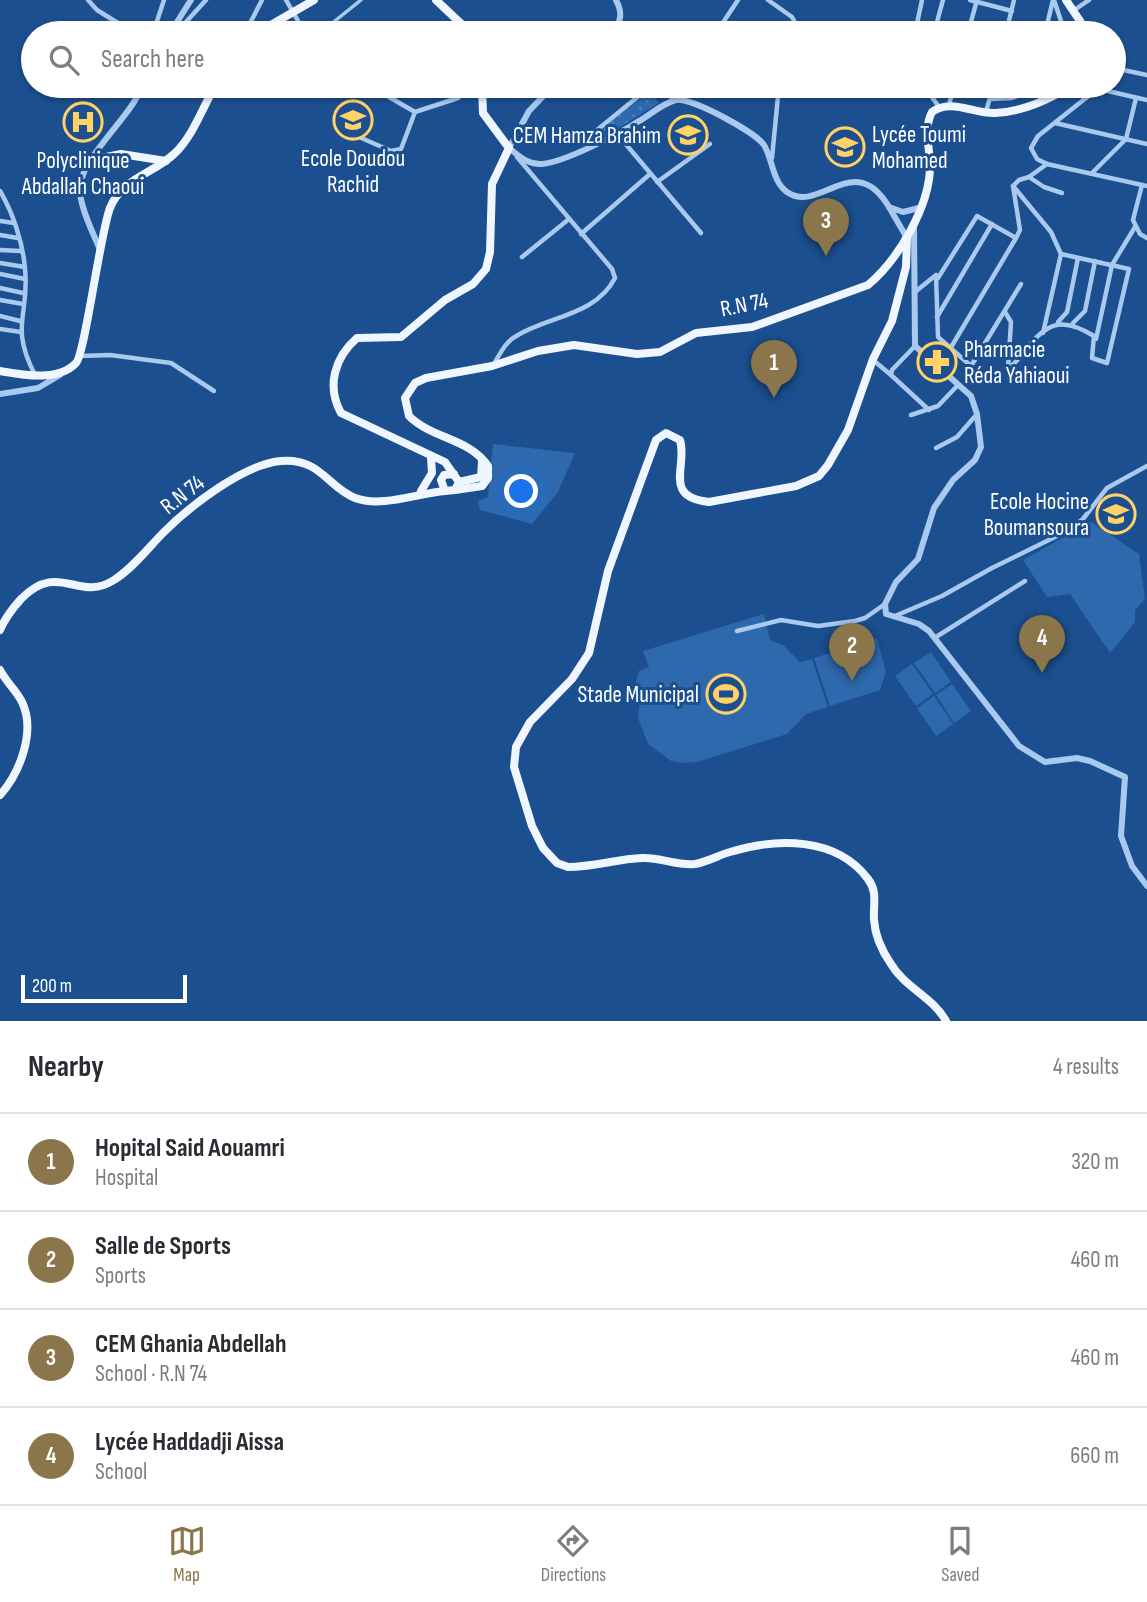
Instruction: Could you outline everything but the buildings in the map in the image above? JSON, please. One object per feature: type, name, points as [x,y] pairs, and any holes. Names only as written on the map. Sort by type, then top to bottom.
[{"type":"main road","points":[[279,21],[314,0]]},
{"type":"main road","points":[[436,0],[458,21]]},
{"type":"main road","points":[[1066,0],[1080,21]]},
{"type":"main road","points":[[0,370],[36,376],[66,371],[81,356],[110,208],[122,189],[166,161],[180,148],[208,98]]},
{"type":"main road","points":[[450,482],[428,454],[341,413],[334,401],[332,385],[345,348],[357,338],[401,337],[444,300],[481,277],[490,252],[492,184],[509,148],[483,113],[482,98]]},
{"type":"main road","points":[[944,106],[985,113],[1023,108],[1045,98]]},
{"type":"main road","name":"R.N 74","points":[[0,630],[18,603],[39,584],[47,581],[83,587],[106,585],[190,509],[246,472],[266,463],[282,461],[306,464],[356,499],[382,500],[417,493],[450,482],[475,489],[486,483],[489,469],[482,458],[467,446],[416,423],[409,416],[405,398],[415,383],[426,378],[492,366],[538,351],[574,345],[647,355],[668,349],[696,333],[752,327],[868,285],[882,273],[907,238],[919,208],[930,167],[928,119],[944,106]]},
{"type":"main road","points":[[92,160],[121,154],[166,161]]},
{"type":"main road","points":[[907,238],[900,295],[892,321],[873,359],[840,448],[819,476],[803,484],[709,502],[695,500],[687,495],[679,481],[680,440],[666,433],[656,440],[608,571],[589,653],[572,679],[530,722],[516,747],[514,767],[532,826],[543,848],[557,863],[568,867],[643,858],[696,864],[732,851],[778,844],[803,843],[834,851],[870,881],[875,894],[874,921],[881,946],[891,965],[902,981],[937,1008],[946,1021]]},
{"type":"main road","points":[[417,493],[431,478],[428,454]]},
{"type":"main road","points":[[0,670],[22,702],[26,724],[21,759],[0,795]]},
{"type":"street","points":[[88,0],[97,10],[115,21]]},
{"type":"street","points":[[157,21],[164,0]]},
{"type":"street","points":[[178,21],[191,0]]},
{"type":"street","points":[[187,21],[206,0]]},
{"type":"street","points":[[251,21],[262,0]]},
{"type":"street","points":[[286,0],[299,21]]},
{"type":"street","points":[[335,21],[361,0]]},
{"type":"street","points":[[617,0],[621,10],[620,21]]},
{"type":"street","points":[[724,21],[738,0]]},
{"type":"street","points":[[768,0],[794,21]]},
{"type":"street","points":[[918,21],[922,0]]},
{"type":"street","points":[[937,21],[943,0]]},
{"type":"street","points":[[970,0],[1012,11]]},
{"type":"street","points":[[1009,21],[1014,0]]},
{"type":"street","points":[[1048,21],[1053,0]]},
{"type":"street","points":[[1053,0],[1061,21]]},
{"type":"street","points":[[1073,11],[1089,0]]},
{"type":"street","points":[[971,21],[977,1]]},
{"type":"street","points":[[1126,71],[1147,75]]},
{"type":"street","points":[[1126,95],[1147,100]]},
{"type":"street","points":[[100,250],[80,192],[80,178],[136,98]]},
{"type":"street","points":[[391,98],[415,112],[458,98]]},
{"type":"street","points":[[509,148],[529,111],[541,98]]},
{"type":"street","points":[[597,143],[596,134],[602,124],[636,98]]},
{"type":"street","points":[[509,148],[523,160],[543,164],[618,135],[672,98]]},
{"type":"street","points":[[772,165],[778,98]]},
{"type":"street","points":[[936,98],[944,106],[948,98]]},
{"type":"street","points":[[985,113],[990,99],[1008,98]]},
{"type":"street","points":[[1060,254],[1095,261],[1112,265],[1126,268],[1129,274],[1107,363],[1092,358],[1112,265],[1135,227],[1134,215],[1144,185],[1047,164],[1037,159],[1031,148],[1038,136],[1085,98]]},
{"type":"street","points":[[1091,173],[1126,139],[1136,98]]},
{"type":"street","points":[[668,103],[686,100],[755,134],[764,145],[779,185],[789,194],[799,196],[847,183],[867,183],[879,190],[907,238]]},
{"type":"street","points":[[359,137],[391,151],[401,149],[415,112]]},
{"type":"street","points":[[1054,123],[1147,144]]},
{"type":"street","points":[[618,135],[701,233]]},
{"type":"street","points":[[657,182],[710,144]]},
{"type":"street","points":[[492,366],[505,346],[518,335],[572,314],[610,287],[615,278],[612,269],[509,148]]},
{"type":"street","points":[[950,349],[1020,230],[1013,187],[1019,180],[1029,177],[1047,164]]},
{"type":"street","points":[[581,234],[650,174]]},
{"type":"street","points":[[1029,177],[1044,187],[1062,193]]},
{"type":"street","points":[[1013,187],[1051,232],[1060,254],[1043,332]]},
{"type":"street","points":[[0,191],[14,223],[25,267],[21,332],[23,349],[36,376]]},
{"type":"street","points":[[0,207],[9,209]]},
{"type":"street","points":[[889,207],[903,212],[919,208]]},
{"type":"street","points":[[1016,238],[977,216],[938,278],[938,337],[971,366],[1021,284]]},
{"type":"street","points":[[522,257],[569,219]]},
{"type":"street","points":[[891,375],[892,370],[915,346],[914,220]]},
{"type":"street","points":[[0,221],[14,223]]},
{"type":"street","points":[[937,317],[992,224]]},
{"type":"street","points":[[1135,227],[1147,238]]},
{"type":"street","points":[[0,235],[18,238]]},
{"type":"street","points":[[0,250],[21,251]]},
{"type":"street","points":[[1004,312],[1012,321],[1008,368],[1067,312],[1078,258]]},
{"type":"street","points":[[1073,324],[1085,311],[1095,261]]},
{"type":"street","points":[[0,263],[25,267]]},
{"type":"street","points":[[0,275],[25,279]]},
{"type":"street","points":[[915,293],[933,275],[938,278]]},
{"type":"street","points":[[0,288],[23,293]]},
{"type":"street","points":[[0,300],[23,304]]},
{"type":"street","points":[[0,316],[20,321]]},
{"type":"street","points":[[1055,325],[1073,324],[1096,340]]},
{"type":"street","points":[[0,329],[21,332]]},
{"type":"street","points":[[737,631],[781,620],[818,626],[866,618],[885,604],[896,582],[918,559],[934,508],[953,480],[979,454],[977,414],[971,396],[915,346]]},
{"type":"street","points":[[81,356],[110,355],[171,363],[214,391]]},
{"type":"street","points":[[873,359],[929,410]]},
{"type":"street","points":[[0,394],[38,387],[66,371]]},
{"type":"street","points":[[911,415],[938,406],[958,385]]},
{"type":"street","points":[[936,448],[957,438],[977,414]]},
{"type":"street","points":[[891,618],[942,596],[1065,532],[1083,519],[1107,488],[1147,467]]},
{"type":"street","points":[[936,638],[1025,581]]},
{"type":"street","points":[[885,604],[887,614],[891,618],[919,624],[936,638],[1019,747],[1045,762],[1077,758],[1125,777],[1121,836],[1132,866],[1147,886]]},
{"type":"shaded area","points":[[641,98],[655,98],[659,103],[604,137],[600,130]]},
{"type":"shaded area","points":[[493,444],[575,453],[558,492],[532,524],[480,510],[478,501],[488,497]]},
{"type":"shaded area","points":[[1091,522],[1139,554],[1145,599],[1135,610],[1135,622],[1110,653],[1070,594],[1047,597],[1023,560]]},
{"type":"shaded area","name":"Stade Municipal","points":[[764,614],[770,640],[783,645],[800,662],[812,659],[828,707],[806,714],[787,734],[697,762],[671,761],[648,744],[638,718],[640,697],[645,688],[635,686],[639,671],[649,667],[643,651]]},
{"type":"shaded area","points":[[877,638],[886,672],[880,690],[830,706],[814,658]]},
{"type":"shaded area","points":[[931,652],[951,682],[935,693],[914,663]]},
{"type":"shaded area","points":[[912,664],[933,694],[916,706],[895,676]]},
{"type":"shaded area","points":[[952,684],[971,711],[954,723],[936,695]]},
{"type":"shaded area","points":[[934,696],[953,724],[936,736],[917,708]]},
{"type":"place","name":"Ecole Doudou Rachid","points":[[353,120]]},
{"type":"place","name":"Polyclinique Abdallah Chaoui","points":[[83,122]]},
{"type":"place","name":"CEM Hamza Brahim","points":[[688,135]]},
{"type":"place","name":"Lycée Toumi Mohamed","points":[[845,147]]},
{"type":"place","name":"CEM Ghania Abdellah","points":[[826,256]]},
{"type":"place","name":"Pharmacie Réda Yahiaoui","points":[[937,362]]},
{"type":"place","name":"Hopital Said Aouamri","points":[[774,398]]},
{"type":"place","name":"Ecole Hocine Boumansoura","points":[[1116,514]]},
{"type":"place","name":"Lycée Haddadji Aissa","points":[[1042,673]]},
{"type":"place","name":"Salle de Sports","points":[[852,681]]},
{"type":"place","name":"Stade Municipal","points":[[726,694]]}]
